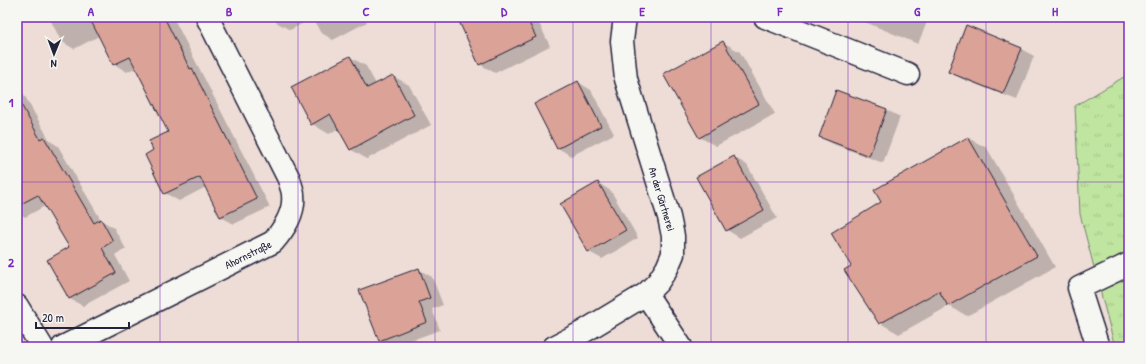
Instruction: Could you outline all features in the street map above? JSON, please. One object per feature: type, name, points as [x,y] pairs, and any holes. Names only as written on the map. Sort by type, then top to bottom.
[{"type":"street","name":"Ahornstraße","points":[[63,347],[274,242],[284,228],[291,214],[294,196],[289,179],[207,17]]},
{"type":"street","name":"An der Gärtnerei","points":[[554,347],[583,332],[646,294],[658,282],[667,268],[673,254],[674,236],[626,79],[622,41],[625,17]]},
{"type":"street","points":[[765,17],[908,74]]},
{"type":"street","points":[[1098,347],[1079,288],[1129,264]]},
{"type":"street","points":[[646,294],[681,347]]},
{"type":"street","points":[[17,306],[42,347]]},
{"type":"green space","points":[[1129,74],[1129,347],[1115,347],[1080,214],[1075,106]]},
{"type":"building","points":[[89,17],[164,17],[190,69],[192,68],[257,199],[220,217],[200,177],[164,194],[145,155],[153,150],[149,141],[168,132],[130,57],[113,65]]},
{"type":"building","points":[[457,17],[526,17],[536,37],[479,65]]},
{"type":"building","points":[[966,25],[1022,48],[1003,94],[948,72]]},
{"type":"building","points":[[723,41],[759,104],[699,138],[663,74]]},
{"type":"building","points":[[350,56],[367,88],[393,75],[414,115],[350,150],[330,114],[311,125],[291,87]]},
{"type":"building","points":[[578,81],[601,126],[557,149],[534,104]]},
{"type":"building","points":[[836,90],[887,109],[869,156],[819,137]]},
{"type":"building","points":[[17,97],[40,139],[44,137],[94,223],[101,219],[113,241],[102,248],[116,273],[69,299],[47,260],[69,247],[38,195],[17,206]]},
{"type":"building","points":[[968,137],[1037,256],[948,306],[939,291],[879,324],[844,270],[851,266],[831,233],[881,202],[874,190]]},
{"type":"building","points":[[734,156],[764,210],[726,231],[696,177]]},
{"type":"building","points":[[598,182],[626,230],[588,252],[560,204]]},
{"type":"building","points":[[419,268],[430,298],[419,302],[427,322],[379,341],[359,290]]}]
